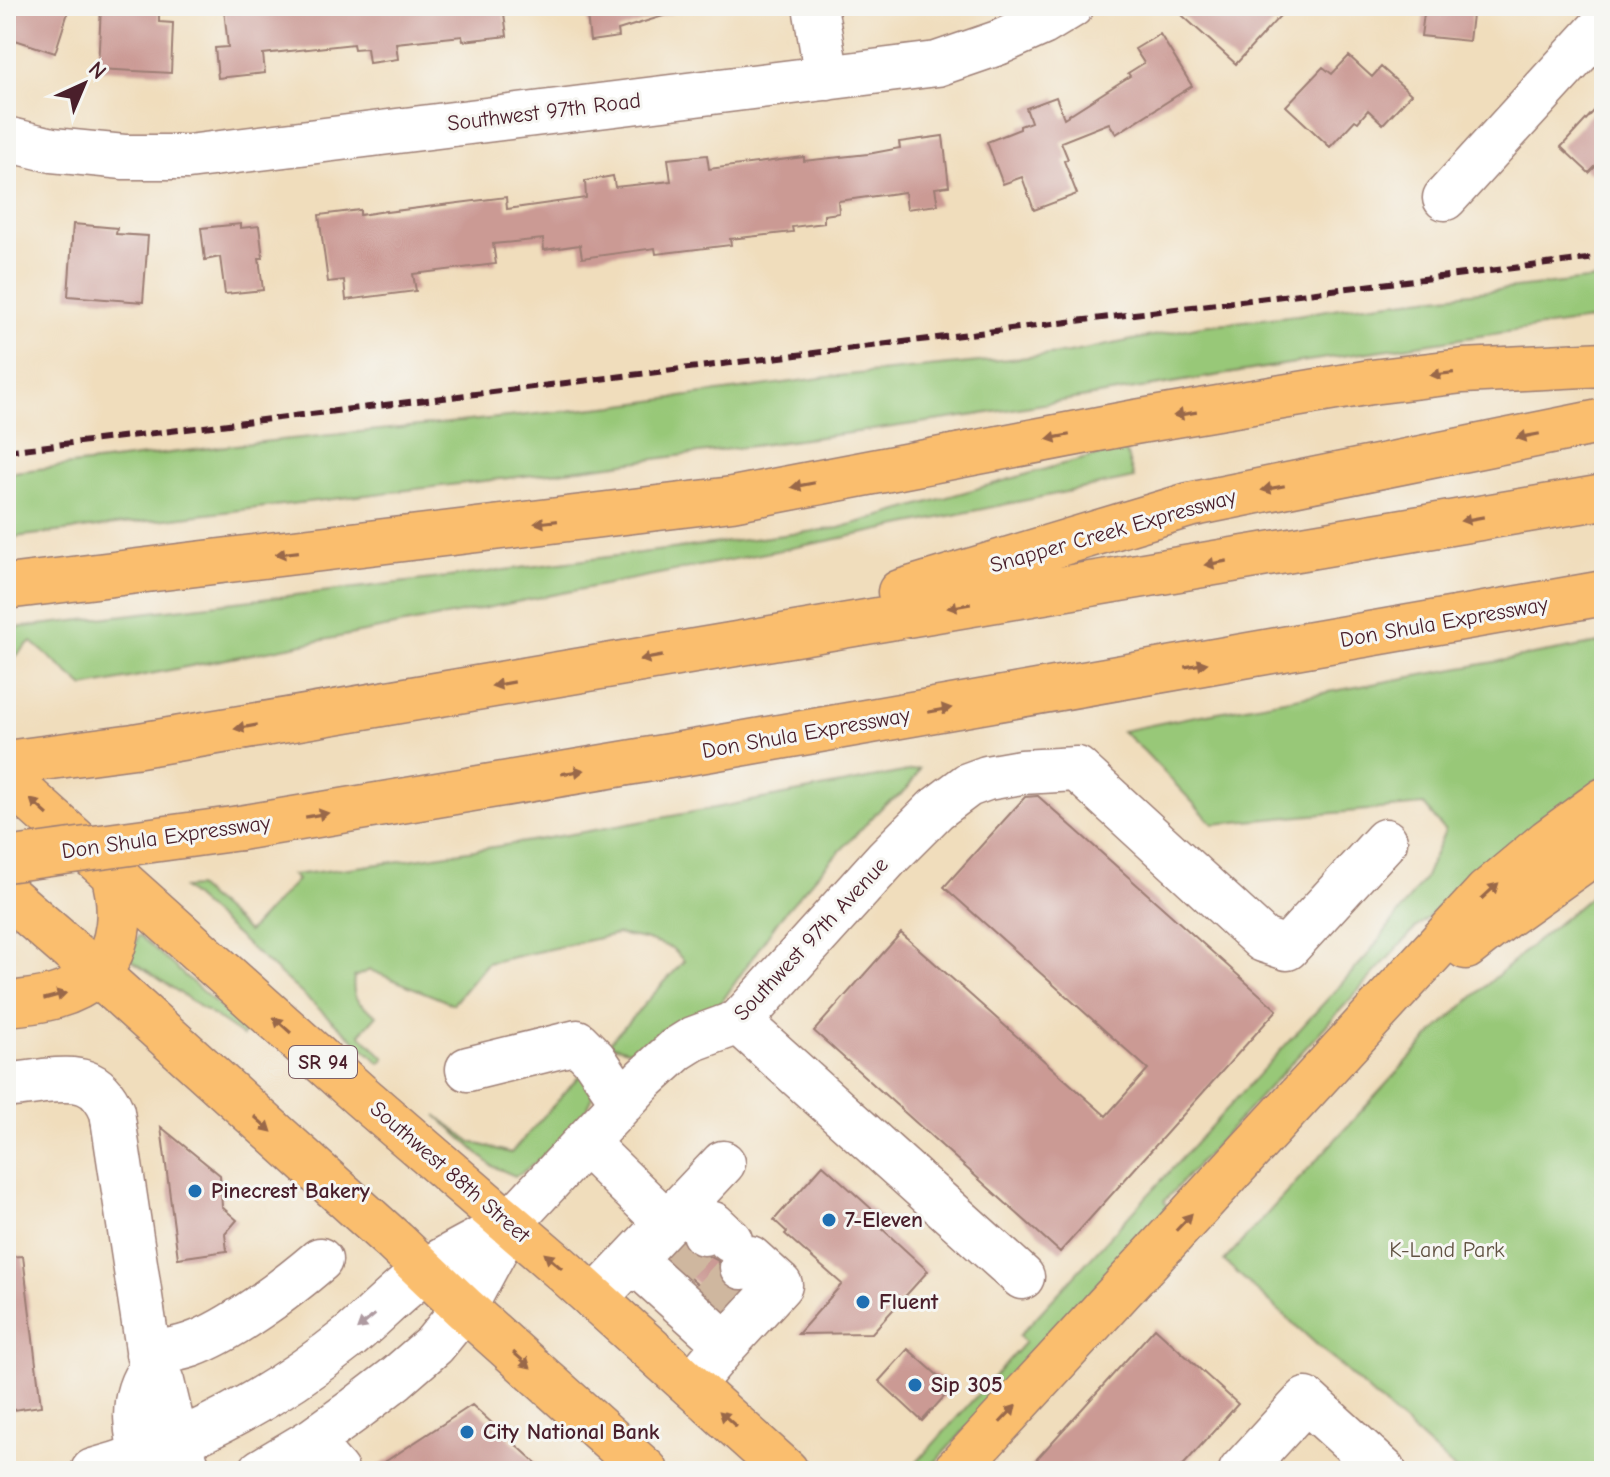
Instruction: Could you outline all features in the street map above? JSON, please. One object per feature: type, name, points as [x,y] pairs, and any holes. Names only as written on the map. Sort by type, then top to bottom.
[{"type":"main road","points":[[6,587],[732,499],[1135,422],[1371,382],[1463,371],[1604,364]]},
{"type":"main road","name":"Snapper Creek Expressway","points":[[722,646],[1189,505],[1604,421]]},
{"type":"main road","points":[[6,763],[134,746],[1604,497]]},
{"type":"main road","name":"Don Shula Expressway","points":[[6,860],[240,828],[1604,593]]},
{"type":"main road","name":"Southwest 88th Street","points":[[6,778],[786,1471]]},
{"type":"main road","points":[[955,1471],[1487,892],[1604,800]]},
{"type":"main road","points":[[1360,1030],[1504,917],[1604,846]]},
{"type":"main road","points":[[6,1004],[33,1002],[71,992],[98,974],[107,962],[116,937],[119,895],[113,874]]},
{"type":"main road","points":[[6,894],[646,1471]]},
{"type":"street","points":[[815,6],[827,78]]},
{"type":"street","name":"Southwest 97th Road","points":[[6,139],[52,150],[124,157],[188,157],[827,78],[937,64],[998,43],[1043,23],[1071,6]]},
{"type":"street","points":[[1445,198],[1604,24]]},
{"type":"street","name":"Southwest 97th Avenue","points":[[261,1471],[325,1455],[377,1394],[434,1345],[464,1308],[509,1224],[644,1079],[677,1049],[713,1030],[739,1022],[887,858],[936,809],[968,785],[1021,772],[1077,769],[1263,940],[1287,948],[1385,841]]},
{"type":"street","points":[[739,1022],[1022,1277]]},
{"type":"street","points":[[468,1069],[577,1042],[594,1059],[623,1102]]},
{"type":"street","points":[[6,1086],[73,1078],[97,1088],[108,1101],[150,1362],[162,1382],[164,1460]]},
{"type":"street","points":[[585,1143],[780,1285],[679,1297],[595,1299]]},
{"type":"street","points":[[691,1385],[679,1297],[714,1237],[723,1163]]},
{"type":"street","name":"Southwest 97th Avenue","points":[[93,1471],[164,1460],[309,1367],[425,1271],[509,1224]]},
{"type":"street","points":[[150,1362],[209,1337],[260,1305],[320,1260]]},
{"type":"street","points":[[1241,1471],[1306,1400],[1384,1471]]},
{"type":"green space","points":[[1604,278],[1604,318],[1307,361],[872,430],[550,473],[6,538],[6,473],[252,443],[615,406],[828,377],[1069,353],[1201,326]]},
{"type":"green space","points":[[1125,449],[1134,478],[827,541],[84,687],[31,641],[15,657],[6,674],[6,629],[839,528]]},
{"type":"green space","points":[[1604,642],[1604,775],[1473,877],[1416,928],[1164,1201],[1168,1207],[927,1471],[909,1471],[1025,1342],[1019,1336],[1366,957],[1424,879],[1445,831],[1424,805],[1213,824],[1122,731]]},
{"type":"green space","points":[[919,769],[905,790],[885,804],[779,919],[714,1013],[669,1039],[661,1030],[638,1050],[608,1044],[684,961],[672,948],[617,934],[487,963],[453,1004],[370,970],[354,977],[354,991],[361,1004],[377,1015],[360,1034],[385,1058],[380,1063],[183,888],[197,887],[248,932],[297,880],[292,875],[528,841]]},
{"type":"green space","name":"K-Land Park","points":[[1604,885],[1604,1471],[1457,1471],[1224,1261],[1434,1032]]},
{"type":"green space","points":[[138,936],[247,1031],[243,1036],[130,959]]},
{"type":"green space","points":[[584,1071],[593,1095],[589,1104],[560,1140],[515,1176],[492,1166],[436,1115],[471,1142],[511,1153]]},
{"type":"building","points":[[6,6],[70,6],[55,53],[6,37]]},
{"type":"building","points":[[101,6],[159,6],[159,22],[173,23],[171,73],[98,69]]},
{"type":"building","points":[[290,6],[291,10],[318,6],[503,6],[507,36],[463,41],[462,36],[396,43],[398,59],[369,63],[367,48],[354,49],[353,44],[263,54],[265,73],[218,78],[215,48],[228,47],[224,9]]},
{"type":"building","points":[[586,6],[675,6],[676,12],[618,30],[619,37],[590,41]]},
{"type":"building","points":[[1172,6],[1289,6],[1236,64]]},
{"type":"building","points":[[1425,6],[1473,6],[1469,41],[1421,36]]},
{"type":"building","points":[[1160,34],[1192,86],[1116,134],[1109,123],[1061,142],[1068,159],[1064,161],[1077,194],[1034,210],[1022,177],[1003,184],[987,142],[1031,122],[1026,108],[1056,97],[1064,118],[1130,76],[1128,73],[1144,63],[1135,49]]},
{"type":"building","points":[[1349,56],[1372,77],[1381,67],[1411,94],[1383,124],[1368,110],[1330,147],[1286,106],[1323,67],[1332,74]]},
{"type":"building","points":[[1604,100],[1604,164],[1597,165],[1589,173],[1561,147]]},
{"type":"building","points":[[943,136],[949,186],[935,188],[938,205],[907,209],[905,192],[838,201],[839,213],[824,215],[824,223],[792,227],[793,232],[730,239],[731,245],[656,254],[655,248],[582,258],[580,245],[544,250],[543,239],[493,244],[496,264],[413,274],[416,291],[346,300],[344,280],[328,282],[319,215],[360,210],[360,215],[506,197],[507,209],[586,198],[585,181],[613,176],[615,187],[671,181],[668,159],[707,155],[709,169],[804,157],[804,161],[868,154],[900,148],[899,142]]},
{"type":"building","points":[[73,224],[117,228],[116,234],[148,236],[143,302],[68,296]]},
{"type":"building","points":[[241,224],[241,228],[259,226],[263,290],[225,294],[220,257],[205,260],[201,228]]},
{"type":"building","points":[[1038,796],[1277,1010],[1060,1252],[814,1031],[901,933],[1106,1116],[1148,1069],[944,887],[1025,797]]},
{"type":"building","name":"Pinecrest Bakery","points":[[161,1127],[220,1175],[222,1207],[237,1220],[225,1234],[227,1251],[178,1258]]},
{"type":"building","points":[[823,1165],[884,1220],[879,1226],[928,1271],[872,1333],[798,1334],[842,1284],[785,1234],[787,1232],[774,1220]]},
{"type":"building","points":[[683,1244],[687,1251],[697,1257],[711,1257],[718,1261],[719,1276],[731,1288],[718,1303],[669,1259]]},
{"type":"building","points":[[23,1256],[41,1406],[6,1411],[6,1257]]},
{"type":"building","points":[[1155,1328],[1238,1404],[1178,1471],[1026,1471]]},
{"type":"building","name":"Sip 305","points":[[908,1349],[952,1388],[922,1421],[879,1381]]},
{"type":"building","name":"City National Bank","points":[[472,1405],[545,1471],[371,1471]]},
{"type":"tunnel","points":[[663,1274],[704,1233]]},
{"type":"tunnel","points":[[703,1310],[742,1267]]},
{"type":"railway","points":[[6,451],[1604,257]]},
{"type":"place","name":"Pinecrest Bakery","points":[[195,1191]]},
{"type":"place","name":"7-Eleven","points":[[829,1220]]},
{"type":"place","name":"Fluent","points":[[863,1302]]},
{"type":"place","name":"Sip 305","points":[[915,1385]]},
{"type":"place","name":"City National Bank","points":[[467,1432]]}]
